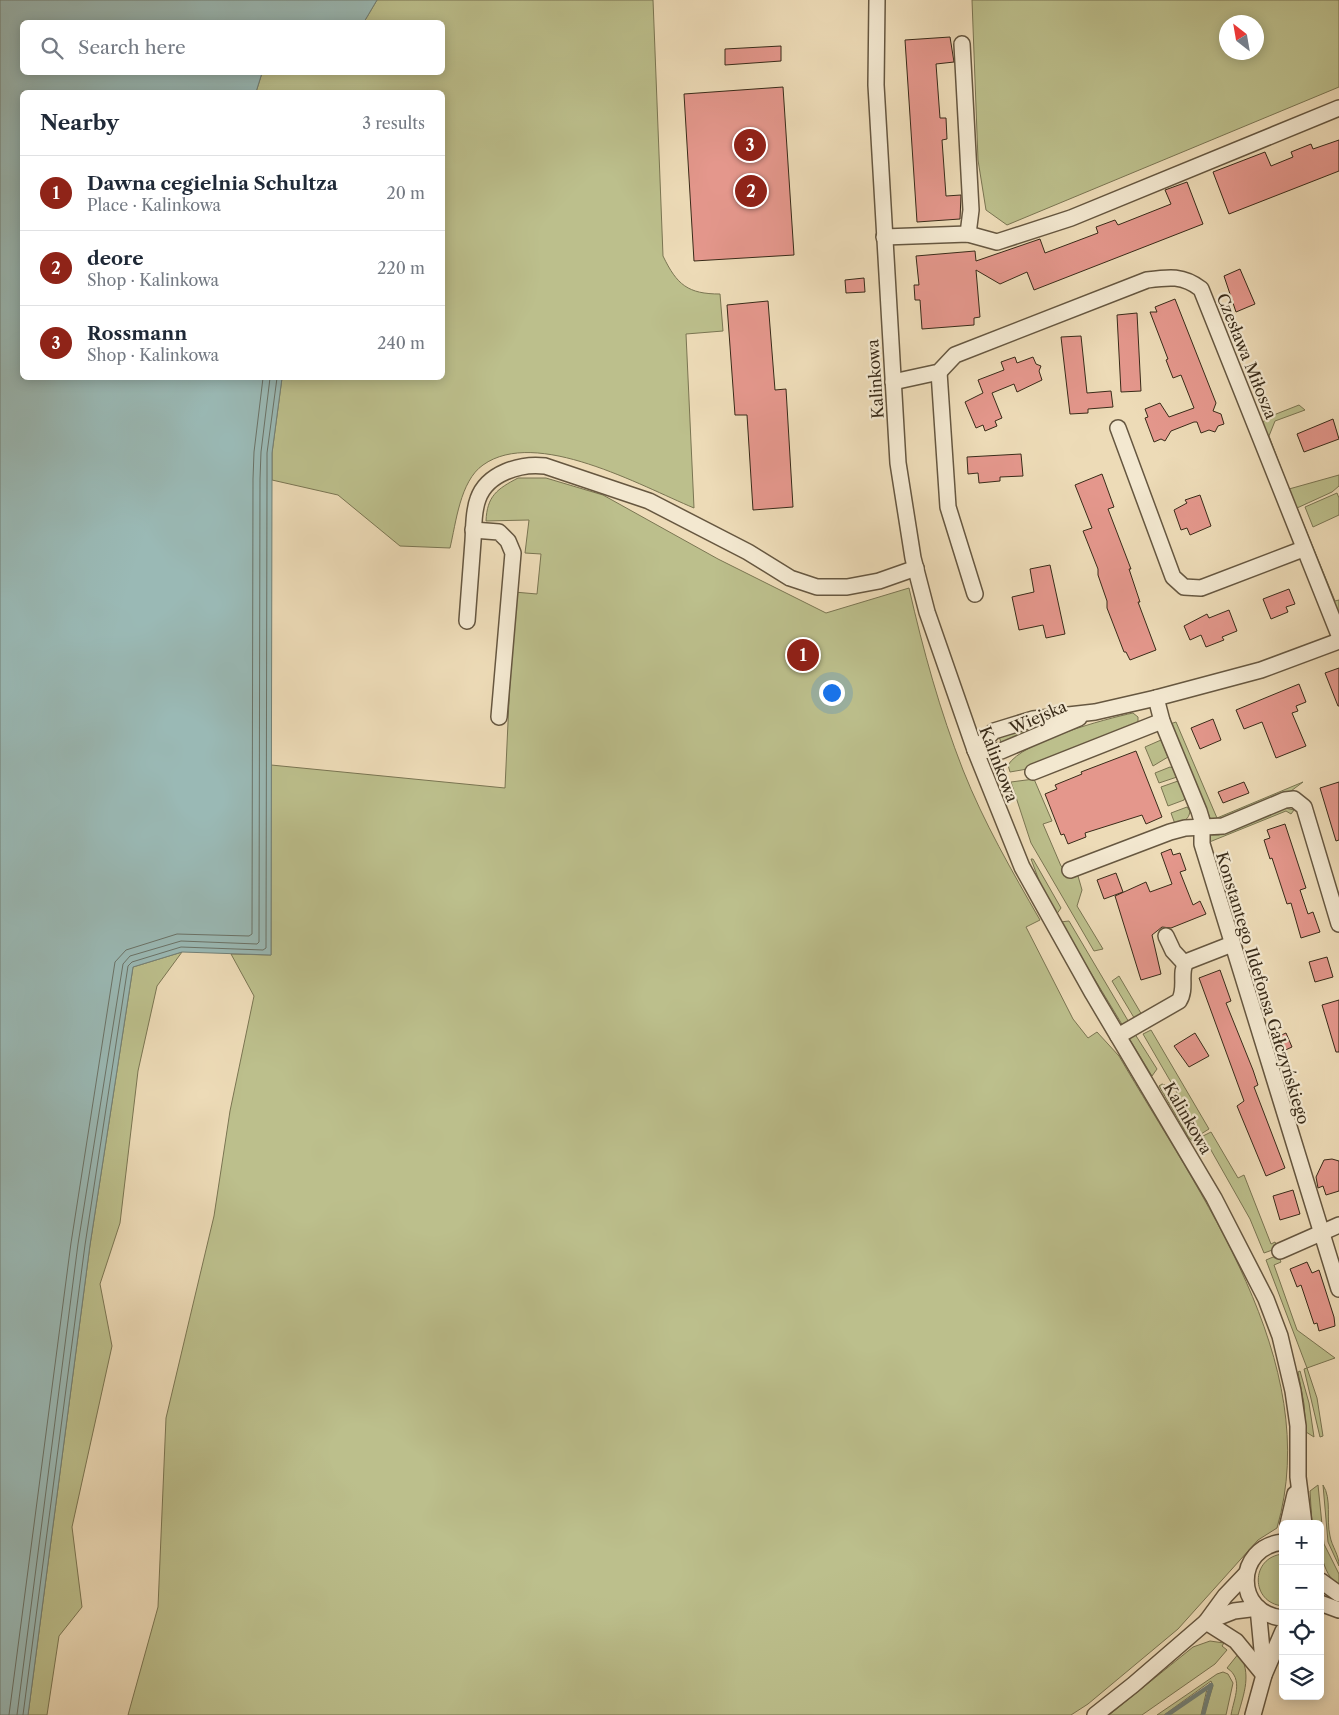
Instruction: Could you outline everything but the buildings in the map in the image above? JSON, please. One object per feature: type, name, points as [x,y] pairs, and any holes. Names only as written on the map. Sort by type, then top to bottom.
[{"type":"street","name":"Kalinkowa","points":[[877,0],[876,85],[898,463],[905,515],[916,568],[949,681],[974,750],[1022,867],[1045,912],[1222,1212],[1266,1299],[1280,1336],[1293,1391],[1298,1426],[1298,1477],[1303,1520]]},
{"type":"street","points":[[962,44],[971,210],[968,234]]},
{"type":"street","points":[[884,237],[968,234],[997,242],[1071,218],[1339,108]]},
{"type":"street","name":"Czesława Miłosza","points":[[939,372],[955,354],[1106,294],[1147,280],[1174,276],[1190,280],[1201,289],[1303,550],[1339,635]]},
{"type":"street","points":[[893,382],[939,372],[948,507],[975,594]]},
{"type":"street","points":[[1118,428],[1173,577],[1184,587],[1201,588],[1303,550]]},
{"type":"street","points":[[466,621],[478,498],[485,488],[498,476],[530,464],[545,466],[648,500],[739,548],[790,578],[817,587],[847,587],[879,581],[916,568]]},
{"type":"street","points":[[474,530],[499,532],[508,541],[513,553],[499,718]]},
{"type":"street","name":"Wiejska","points":[[974,750],[1001,750],[1037,738],[1094,712],[1156,698],[1260,670],[1339,641]]},
{"type":"street","name":"Konstantego Ildefonsa Gałczyńskiego","points":[[1156,698],[1162,721],[1199,811],[1202,844],[1339,1289]]},
{"type":"street","points":[[1033,772],[1162,721]]},
{"type":"street","points":[[1070,870],[1170,832],[1223,826],[1285,800],[1294,799],[1304,807],[1339,924]]},
{"type":"street","points":[[1118,1036],[1179,1001],[1182,994],[1185,964],[1173,951],[1166,936]]},
{"type":"street","points":[[1185,964],[1232,944]]},
{"type":"street","points":[[1280,1251],[1339,1225]]},
{"type":"street","name":"Kalinkowa","points":[[1289,1520],[1298,1477]]},
{"type":"street","points":[[1279,1542],[1269,1545],[1258,1552],[1250,1562],[1246,1574],[1248,1593],[1258,1608],[1273,1617],[1279,1618]]},
{"type":"street","points":[[1094,1715],[1133,1685],[1206,1622],[1225,1596],[1246,1574]]},
{"type":"street","points":[[1324,1582],[1339,1594]]},
{"type":"street","points":[[1324,1604],[1339,1610]]},
{"type":"street","points":[[1206,1622],[1234,1610],[1258,1608]]},
{"type":"street","points":[[1258,1608],[1264,1675]]},
{"type":"street","points":[[1206,1622],[1236,1641],[1264,1675]]},
{"type":"street","points":[[1253,1715],[1264,1675],[1279,1640]]},
{"type":"green space","points":[[377,0],[653,0],[663,256],[673,274],[685,286],[700,292],[720,294],[723,331],[686,334],[694,508],[588,464],[559,456],[531,453],[505,455],[483,465],[469,481],[460,503],[450,548],[400,546],[338,495],[272,480],[272,453],[282,380],[445,380],[445,90],[257,90],[261,75],[445,75],[445,20],[365,20]]},
{"type":"green space","points":[[972,0],[1339,0],[1339,87],[1007,225],[986,210],[978,160]]},
{"type":"green space","points":[[1299,405],[1305,410],[1275,421],[1269,436],[1289,489],[1339,475],[1339,486],[1332,492],[1297,508],[1335,601],[1339,600],[1339,620],[1262,424],[1266,418]]},
{"type":"green space","points":[[518,478],[546,478],[603,495],[718,559],[826,613],[909,588],[933,680],[963,770],[989,828],[1040,920],[1026,927],[1073,1019],[1088,1038],[1097,1032],[1119,1056],[1217,1222],[1246,1282],[1269,1342],[1284,1404],[1287,1466],[1277,1528],[1258,1540],[1178,1629],[1088,1704],[1071,1715],[128,1715],[158,1607],[166,1418],[214,1216],[230,1111],[254,996],[231,954],[271,955],[271,765],[505,788],[514,592],[537,594],[541,554],[525,553],[529,520],[486,521],[488,505],[491,499],[504,486]]},
{"type":"green space","points":[[1337,493],[1339,498],[1339,515],[1313,527],[1305,507]]},
{"type":"green space","points":[[1133,713],[1138,717],[1138,725],[1033,768],[1010,772],[1008,765],[1017,756],[1030,748],[1066,732]]},
{"type":"green space","points":[[1176,722],[1217,818],[1303,782],[1291,791],[1217,822],[1211,820],[1171,727],[1170,724]]},
{"type":"green space","points":[[1041,726],[1002,745],[998,734]]},
{"type":"green space","points":[[1161,740],[1168,757],[1153,766],[1145,747]]},
{"type":"green space","points":[[1170,767],[1173,768],[1177,777],[1159,783],[1155,773]]},
{"type":"green space","points":[[1034,779],[1052,821],[1043,824],[1061,866],[1074,877],[1078,876],[1082,890],[1077,906],[1103,949],[1094,951],[1031,843],[1011,782]]},
{"type":"green space","points":[[1178,781],[1185,797],[1184,800],[1168,806],[1161,787]]},
{"type":"green space","points":[[1187,807],[1190,811],[1187,819],[1175,824],[1171,813]]},
{"type":"green space","points":[[1285,808],[1294,810],[1291,814],[1286,811],[1207,843],[1206,835],[1219,835]]},
{"type":"green space","points":[[1031,859],[1033,859],[1061,908],[1056,915],[1043,891]]},
{"type":"green space","points":[[1069,921],[1130,1024],[1123,1026],[1060,922]]},
{"type":"green space","points":[[182,952],[157,986],[138,1071],[120,1223],[100,1284],[112,1346],[72,1527],[82,1607],[59,1636],[47,1715],[28,1715],[90,1245],[133,967]]},
{"type":"green space","points":[[1119,976],[1142,1015],[1136,1021],[1112,981]]},
{"type":"green space","points":[[1151,1030],[1209,1129],[1201,1134],[1143,1034]]},
{"type":"green space","points":[[1133,1031],[1157,1069],[1152,1076],[1127,1035]]},
{"type":"green space","points":[[1165,1085],[1205,1152],[1203,1153],[1189,1138],[1159,1086]]},
{"type":"green space","points":[[1211,1132],[1238,1178],[1244,1175],[1271,1244],[1275,1242],[1278,1248],[1264,1253],[1250,1219],[1203,1136]]},
{"type":"green space","points":[[1278,1255],[1281,1262],[1274,1265],[1297,1330],[1335,1358],[1307,1368],[1266,1260]]},
{"type":"green space","points":[[1307,1368],[1317,1398],[1323,1436],[1320,1437],[1304,1369]]},
{"type":"green space","points":[[1300,1371],[1309,1403],[1314,1437],[1306,1432],[1304,1404],[1298,1372]]},
{"type":"green space","points":[[1318,1485],[1322,1520],[1312,1520],[1310,1491]]},
{"type":"green space","points":[[1323,1485],[1328,1503],[1330,1536],[1339,1566],[1328,1542]]},
{"type":"green space","points":[[1324,1544],[1339,1574],[1339,1587],[1328,1573],[1325,1566]]},
{"type":"green space","points":[[1279,1555],[1279,1605],[1272,1603],[1264,1597],[1258,1580],[1264,1563],[1272,1557]]},
{"type":"green space","points":[[1210,1641],[1224,1643],[1222,1646],[1227,1650],[1215,1664],[1142,1715],[1109,1715],[1193,1647]]},
{"type":"green space","points":[[1239,1653],[1245,1668],[1246,1684],[1238,1715],[1231,1715],[1237,1683],[1232,1672],[1227,1668]]},
{"type":"green space","points":[[1223,1672],[1228,1674],[1233,1683],[1226,1715],[1204,1715],[1213,1686],[1211,1681],[1164,1715],[1157,1715],[1217,1674]]},
{"type":"green space","points":[[1207,1689],[1201,1715],[1169,1715]]},
{"type":"water","points":[[0,0],[377,0],[365,20],[20,20],[20,75],[261,75],[257,90],[20,90],[20,380],[282,380],[272,453],[271,955],[182,952],[133,967],[90,1245],[28,1715],[0,1715]]},
{"type":"waterway","points":[[1167,1715],[1211,1685]]},
{"type":"waterway","points":[[1203,1715],[1211,1685]]},
{"type":"place","name":"Rossmann","points":[[750,145]]},
{"type":"place","name":"deore","points":[[751,191]]},
{"type":"place","name":"Dawna cegielnia Schultza","points":[[803,655]]}]
